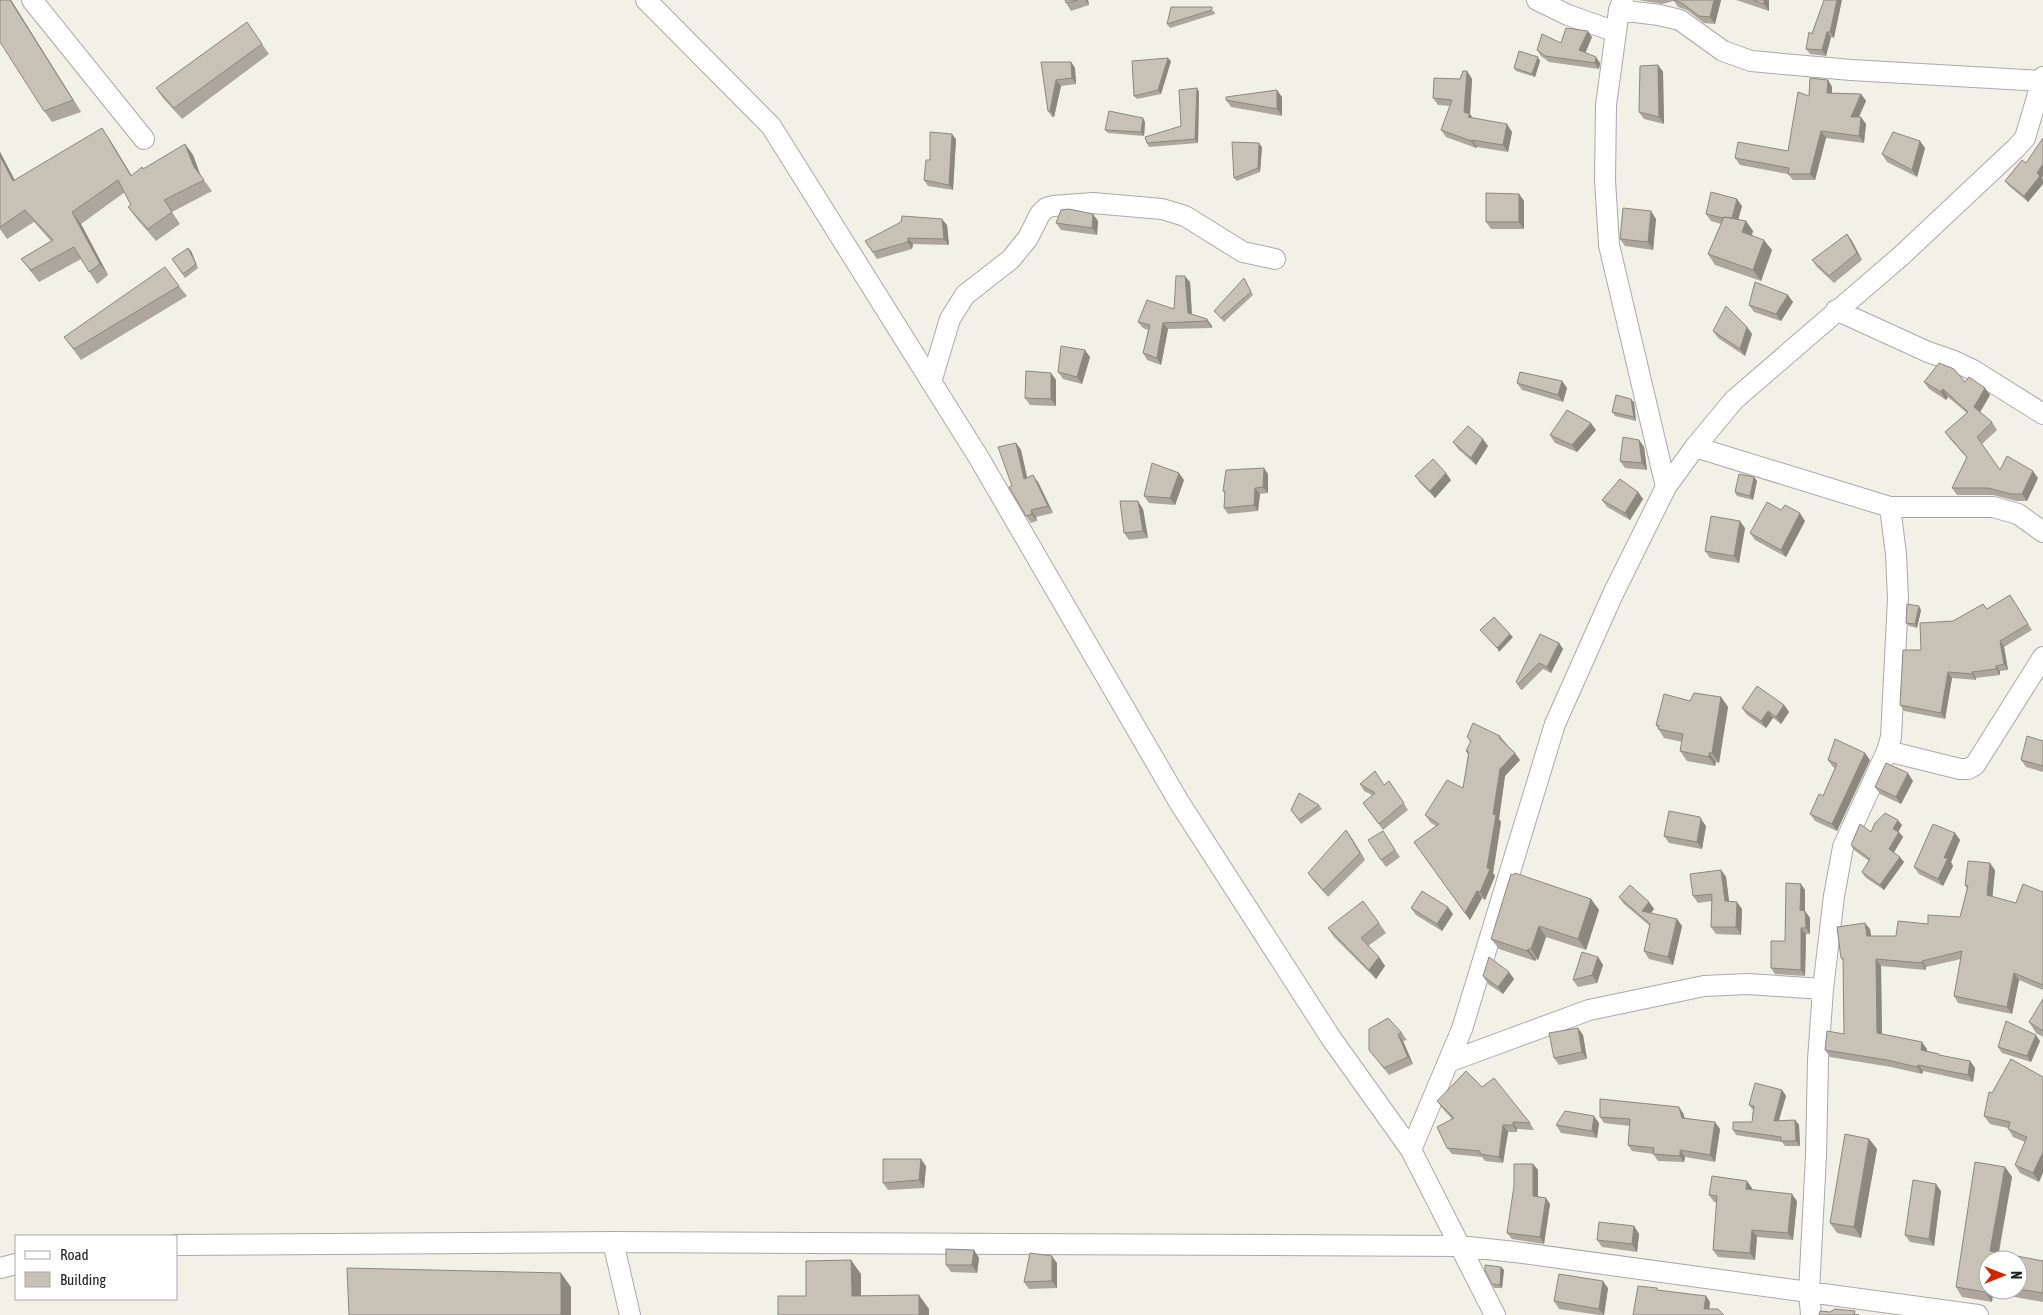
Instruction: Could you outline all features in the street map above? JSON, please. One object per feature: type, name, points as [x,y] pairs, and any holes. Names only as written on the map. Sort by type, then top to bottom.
[{"type":"street","points":[[32,0],[144,139]]},
{"type":"street","points":[[646,0],[772,126],[980,458],[1178,802],[1332,1038],[1411,1150],[1495,1315]]},
{"type":"street","points":[[1537,0],[1568,15],[1616,32]]},
{"type":"street","points":[[1411,1150],[1462,1029],[1555,724],[1613,594],[1666,487],[1695,447],[1734,400],[1836,310],[1901,256],[2016,148],[2025,138],[2042,79],[1851,70],[1751,61],[1723,51],[1680,20],[1621,5],[1606,105],[1605,180],[1608,245],[1666,487]]},
{"type":"street","points":[[931,382],[950,320],[965,294],[1011,259],[1028,238],[1040,214],[1046,208],[1093,203],[1162,209],[1185,216],[1243,252],[1276,259]]},
{"type":"street","points":[[1836,310],[1928,352],[1973,370],[2043,414]]},
{"type":"street","points":[[1695,447],[1890,507],[1993,507],[2018,514],[2043,532]]},
{"type":"street","points":[[1811,1315],[1809,1292],[1816,1156],[1818,1060],[1823,989],[1839,861],[1843,847],[1888,751],[1891,737],[1898,599],[1896,554],[1890,507]]},
{"type":"street","points":[[1888,751],[1960,770],[1975,765],[2043,657]]},
{"type":"street","points":[[1448,1062],[1589,1010],[1704,986],[1748,984],[1823,989]]},
{"type":"street","points":[[178,1245],[613,1242],[1459,1246],[1978,1315]]},
{"type":"street","points":[[613,1242],[630,1315]]},
{"type":"street","points":[[0,1268],[15,1264]]},
{"type":"building","points":[[0,0],[10,0],[73,100],[44,111],[0,42]]},
{"type":"building","points":[[1065,0],[1078,0],[1066,3]]},
{"type":"building","points":[[1673,0],[1714,0],[1710,17],[1699,16],[1682,3]]},
{"type":"building","points":[[1753,0],[1764,0],[1764,4]]},
{"type":"building","points":[[1824,0],[1837,0],[1830,32],[1827,32],[1822,50],[1806,49],[1809,32],[1812,34]]},
{"type":"building","points":[[1171,7],[1212,7],[1212,10],[1167,24]]},
{"type":"building","points":[[247,22],[262,44],[174,108],[156,88]]},
{"type":"building","points":[[1566,28],[1588,31],[1579,50],[1596,57],[1595,63],[1545,56],[1537,50],[1542,34],[1561,43]]},
{"type":"building","points":[[1519,51],[1538,57],[1532,74],[1514,68]]},
{"type":"building","points":[[1168,58],[1158,90],[1134,96],[1132,61]]},
{"type":"building","points":[[1041,62],[1071,62],[1072,78],[1056,80],[1050,111],[1048,111]]},
{"type":"building","points":[[1658,65],[1659,117],[1639,112],[1640,66]]},
{"type":"building","points":[[1463,71],[1467,71],[1464,112],[1470,114],[1468,117],[1507,124],[1503,145],[1471,141],[1441,130],[1452,100],[1433,98],[1434,78],[1460,79]]},
{"type":"building","points":[[1810,78],[1828,80],[1827,93],[1861,94],[1851,117],[1861,117],[1859,136],[1821,131],[1810,174],[1788,174],[1789,168],[1735,158],[1738,142],[1788,151],[1798,92],[1809,96]]},
{"type":"building","points":[[1197,88],[1195,139],[1147,143],[1145,137],[1181,126],[1179,90]]},
{"type":"building","points":[[1277,90],[1277,109],[1226,100],[1226,97]]},
{"type":"building","points":[[1109,111],[1143,118],[1141,132],[1105,130]]},
{"type":"building","points":[[102,128],[131,176],[142,167],[143,169],[185,144],[194,167],[204,180],[164,200],[172,212],[148,229],[128,207],[131,205],[118,180],[72,212],[100,264],[89,272],[74,247],[31,270],[21,259],[53,240],[25,210],[0,227],[0,156],[13,181]]},
{"type":"building","points":[[930,132],[952,134],[949,185],[924,180],[926,160],[930,160]]},
{"type":"building","points":[[1893,132],[1920,141],[1912,170],[1882,154]]},
{"type":"building","points":[[2043,138],[2043,164],[2037,173],[2040,176],[2024,196],[2005,181],[2022,160],[2026,163]]},
{"type":"building","points":[[1232,142],[1259,143],[1258,168],[1234,178]]},
{"type":"building","points":[[1711,192],[1737,199],[1732,218],[1706,214]]},
{"type":"building","points":[[1486,193],[1519,194],[1519,222],[1486,222]]},
{"type":"building","points":[[1623,208],[1651,211],[1648,242],[1620,239]]},
{"type":"building","points":[[1069,209],[1093,214],[1092,228],[1056,223],[1061,210]]},
{"type":"building","points":[[902,216],[942,219],[944,239],[908,238],[908,242],[873,252],[865,241],[901,222]]},
{"type":"building","points":[[1724,217],[1746,221],[1742,232],[1764,240],[1753,270],[1708,254]]},
{"type":"building","points":[[1847,234],[1857,253],[1829,276],[1812,260]]},
{"type":"building","points":[[188,248],[196,264],[183,274],[172,259]]},
{"type":"building","points":[[165,267],[179,286],[74,349],[64,337]]},
{"type":"building","points":[[1176,276],[1185,276],[1188,313],[1207,319],[1207,321],[1163,323],[1157,358],[1143,353],[1150,325],[1138,322],[1147,300],[1174,309]]},
{"type":"building","points":[[1244,278],[1251,292],[1221,318],[1214,311]]},
{"type":"building","points":[[1755,282],[1788,295],[1776,314],[1749,305]]},
{"type":"building","points":[[1726,306],[1747,327],[1740,349],[1713,331]]},
{"type":"building","points":[[1061,346],[1085,350],[1077,377],[1058,372]]},
{"type":"building","points":[[1939,363],[1954,369],[1965,382],[1969,377],[1985,388],[1974,407],[1992,422],[1977,437],[2000,470],[2007,456],[2033,471],[2022,494],[2011,494],[1988,488],[1952,488],[1967,457],[1945,432],[1968,412],[1943,389],[1941,392],[1924,382]]},
{"type":"building","points":[[1026,371],[1051,373],[1051,399],[1025,398]]},
{"type":"building","points":[[1520,372],[1562,381],[1558,395],[1517,383]]},
{"type":"building","points":[[1616,395],[1631,399],[1634,417],[1612,412]]},
{"type":"building","points":[[1567,410],[1591,423],[1572,445],[1550,435]]},
{"type":"building","points":[[1468,426],[1483,439],[1471,458],[1453,442]]},
{"type":"building","points":[[1623,437],[1639,440],[1642,463],[1620,461]]},
{"type":"building","points":[[1016,443],[1024,479],[1033,475],[1048,506],[1031,510],[1032,514],[1026,516],[1009,487],[1012,486],[998,447]]},
{"type":"building","points":[[1433,459],[1446,473],[1430,491],[1415,476]]},
{"type":"building","points":[[1152,463],[1179,473],[1170,498],[1144,496]]},
{"type":"building","points":[[1264,468],[1263,487],[1255,488],[1254,505],[1224,508],[1225,491],[1223,491],[1226,470]]},
{"type":"building","points":[[1739,474],[1754,477],[1750,496],[1735,492]]},
{"type":"building","points":[[1620,479],[1638,492],[1625,513],[1602,500]]},
{"type":"building","points":[[1120,501],[1138,501],[1143,531],[1124,533]]},
{"type":"building","points":[[1767,502],[1781,510],[1785,505],[1800,513],[1781,550],[1750,533]]},
{"type":"building","points":[[1711,516],[1740,521],[1734,556],[1705,551]]},
{"type":"building","points":[[2010,595],[2028,624],[2000,641],[2004,664],[1996,666],[1996,669],[1972,672],[1972,674],[1948,672],[1941,713],[1900,705],[1903,650],[1921,650],[1920,623],[1953,621],[1983,604],[1987,609]]},
{"type":"building","points":[[1907,604],[1919,606],[1915,624],[1906,623]]},
{"type":"building","points":[[1494,617],[1510,634],[1497,648],[1480,630]]},
{"type":"building","points":[[1540,634],[1559,643],[1547,667],[1539,663],[1518,684],[1516,682]]},
{"type":"building","points":[[1757,686],[1784,705],[1776,717],[1768,711],[1761,721],[1742,708]]},
{"type":"building","points":[[1694,693],[1721,697],[1712,753],[1709,753],[1709,757],[1680,751],[1683,734],[1658,729],[1659,726],[1656,725],[1664,694],[1690,701]]},
{"type":"building","points":[[1473,723],[1500,736],[1499,738],[1515,753],[1500,769],[1493,814],[1496,815],[1487,868],[1490,869],[1480,892],[1477,891],[1465,913],[1414,842],[1439,824],[1425,815],[1447,780],[1463,788],[1469,752],[1466,751],[1471,741],[1467,737]]},
{"type":"building","points":[[2027,736],[2043,741],[2043,766],[2021,760]]},
{"type":"building","points":[[1835,739],[1865,753],[1832,824],[1810,814],[1819,794],[1823,796],[1837,764],[1828,760]]},
{"type":"building","points":[[1886,763],[1908,773],[1896,797],[1875,787]]},
{"type":"building","points":[[1375,771],[1384,785],[1389,781],[1404,803],[1379,824],[1363,803],[1375,793],[1360,784]]},
{"type":"building","points":[[1299,793],[1319,805],[1299,820],[1291,810]]},
{"type":"building","points":[[1669,811],[1700,817],[1697,842],[1664,836]]},
{"type":"building","points":[[1885,813],[1898,820],[1893,829],[1899,832],[1889,849],[1900,857],[1880,885],[1862,872],[1870,859],[1851,845],[1860,824],[1871,832],[1875,823]]},
{"type":"building","points":[[1933,824],[1955,833],[1944,858],[1948,858],[1938,879],[1914,867]]},
{"type":"building","points":[[1346,830],[1360,853],[1323,890],[1308,873]]},
{"type":"building","points":[[1383,831],[1395,850],[1381,860],[1368,840]]},
{"type":"building","points":[[1968,861],[1990,863],[1987,895],[2016,903],[2023,884],[2043,892],[2043,985],[2014,973],[2007,1007],[1954,996],[1962,951],[1922,961],[1922,963],[1876,959],[1877,1033],[1922,1042],[1921,1050],[1970,1061],[1968,1075],[1825,1050],[1827,1031],[1844,1034],[1843,958],[1841,958],[1837,927],[1865,923],[1867,936],[1896,936],[1898,921],[1928,924],[1928,915],[1960,917],[1968,886],[1965,885]]},
{"type":"building","points":[[1721,870],[1725,901],[1737,902],[1736,927],[1711,927],[1712,894],[1693,896],[1690,874]]},
{"type":"building","points":[[1515,873],[1591,899],[1578,939],[1539,926],[1531,949],[1527,951],[1491,939],[1511,874],[1514,875]]},
{"type":"building","points":[[1786,883],[1801,884],[1800,910],[1805,911],[1806,928],[1801,928],[1801,970],[1771,968],[1771,941],[1785,941]]},
{"type":"building","points":[[1630,885],[1649,902],[1642,911],[1677,919],[1668,957],[1644,951],[1650,924],[1619,897]]},
{"type":"building","points":[[1422,891],[1448,907],[1437,924],[1411,908]]},
{"type":"building","points":[[1363,901],[1379,923],[1361,938],[1379,957],[1369,970],[1328,928]]},
{"type":"building","points":[[1582,952],[1598,957],[1592,975],[1573,980]]},
{"type":"building","points":[[1489,957],[1509,972],[1498,987],[1483,976]]},
{"type":"building","points":[[2043,999],[2043,1031],[2029,1022]]},
{"type":"building","points":[[1388,1018],[1402,1033],[1398,1034],[1408,1057],[1384,1068],[1369,1050],[1369,1029]]},
{"type":"building","points":[[2006,1021],[2036,1035],[2027,1056],[1998,1047]]},
{"type":"building","points":[[1578,1028],[1582,1052],[1554,1058],[1549,1033]]},
{"type":"building","points":[[2011,1059],[2043,1077],[2043,1152],[2033,1173],[2015,1165],[2027,1137],[2008,1129],[2010,1122],[1984,1116],[1989,1092],[1992,1093]]},
{"type":"building","points":[[1466,1071],[1482,1087],[1494,1078],[1530,1123],[1513,1122],[1513,1125],[1503,1125],[1499,1157],[1480,1154],[1480,1151],[1447,1148],[1437,1127],[1454,1118],[1437,1101]]},
{"type":"building","points":[[1755,1083],[1782,1090],[1774,1121],[1795,1120],[1796,1141],[1781,1141],[1781,1137],[1733,1130],[1733,1122],[1752,1122],[1754,1106],[1749,1105]]},
{"type":"building","points":[[1600,1099],[1679,1107],[1682,1118],[1715,1122],[1710,1155],[1680,1150],[1680,1156],[1653,1154],[1654,1148],[1628,1145],[1630,1119],[1600,1117]]},
{"type":"building","points":[[1565,1111],[1594,1116],[1592,1131],[1556,1125]]},
{"type":"building","points":[[1845,1134],[1869,1139],[1854,1227],[1830,1223]]},
{"type":"building","points":[[883,1159],[921,1159],[919,1180],[883,1183]]},
{"type":"building","points":[[1975,1162],[2005,1167],[1990,1250],[1978,1250],[1978,1291],[1956,1287]]},
{"type":"building","points":[[1514,1164],[1533,1164],[1533,1196],[1546,1198],[1540,1237],[1507,1233],[1514,1186]]},
{"type":"building","points":[[1712,1176],[1747,1181],[1746,1189],[1792,1194],[1788,1233],[1752,1230],[1750,1253],[1713,1250],[1717,1196],[1709,1195]]},
{"type":"building","points":[[1913,1180],[1936,1184],[1929,1239],[1905,1235]]},
{"type":"building","points":[[1599,1222],[1634,1226],[1632,1244],[1597,1240]]},
{"type":"building","points":[[946,1249],[974,1250],[972,1265],[946,1265]]},
{"type":"building","points":[[1030,1253],[1052,1256],[1052,1281],[1024,1282]]},
{"type":"building","points":[[2028,1258],[2043,1261],[2043,1293],[2028,1291]]},
{"type":"building","points":[[851,1260],[852,1296],[919,1295],[919,1315],[778,1315],[778,1296],[806,1296],[806,1261]]},
{"type":"building","points":[[1485,1265],[1501,1267],[1500,1285],[1492,1284],[1485,1270]]},
{"type":"building","points":[[347,1268],[561,1273],[561,1315],[349,1315]]},
{"type":"building","points":[[1559,1274],[1603,1281],[1599,1309],[1554,1301]]},
{"type":"building","points":[[1638,1286],[1706,1296],[1704,1309],[1718,1309],[1724,1315],[1633,1315]]},
{"type":"building","points":[[1835,1309],[1855,1311],[1854,1314],[1859,1315],[1819,1315],[1820,1311],[1830,1312]]}]
